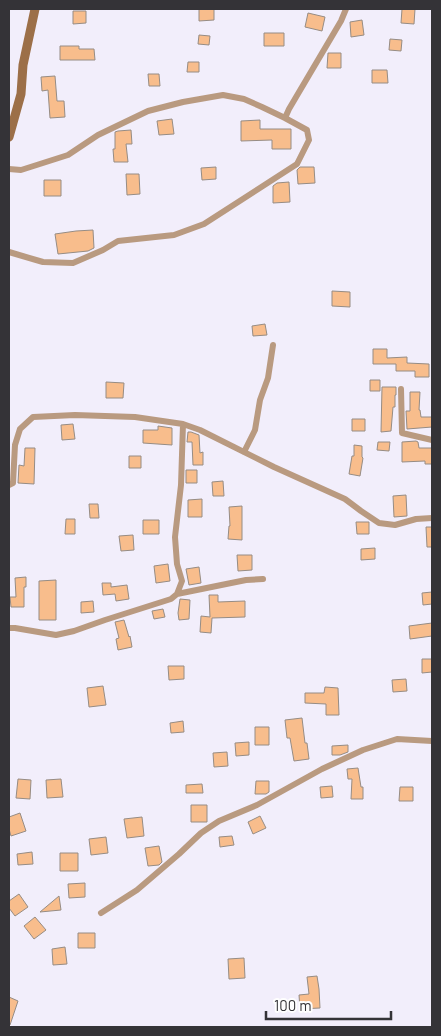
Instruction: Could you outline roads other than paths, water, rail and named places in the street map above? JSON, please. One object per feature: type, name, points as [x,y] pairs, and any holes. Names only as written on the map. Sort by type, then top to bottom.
[{"type":"main road","points":[[9,136],[21,94],[23,65],[35,9]]},
{"type":"street","points":[[285,118],[346,9]]},
{"type":"street","points":[[9,169],[21,170],[68,155],[98,135],[148,111],[223,95],[244,99],[285,118],[307,130],[309,140],[297,164],[204,224],[174,235],[118,241],[104,250],[73,264],[43,262],[9,252]]},
{"type":"street","points":[[244,452],[255,430],[260,400],[268,378],[273,345]]},
{"type":"street","points":[[401,388],[402,433],[432,440]]},
{"type":"street","points":[[9,485],[13,483],[15,445],[20,429],[33,418],[75,415],[135,418],[183,424],[200,430],[274,467],[345,499],[379,523],[395,525],[416,519],[432,518]]},
{"type":"street","points":[[177,594],[182,581],[177,564],[175,536],[181,486],[183,424]]},
{"type":"street","points":[[9,628],[56,635],[74,631],[171,599],[177,594],[246,580],[263,579]]},
{"type":"street","points":[[101,913],[137,890],[180,854],[201,833],[219,821],[257,805],[322,769],[364,750],[397,739],[432,741]]}]
